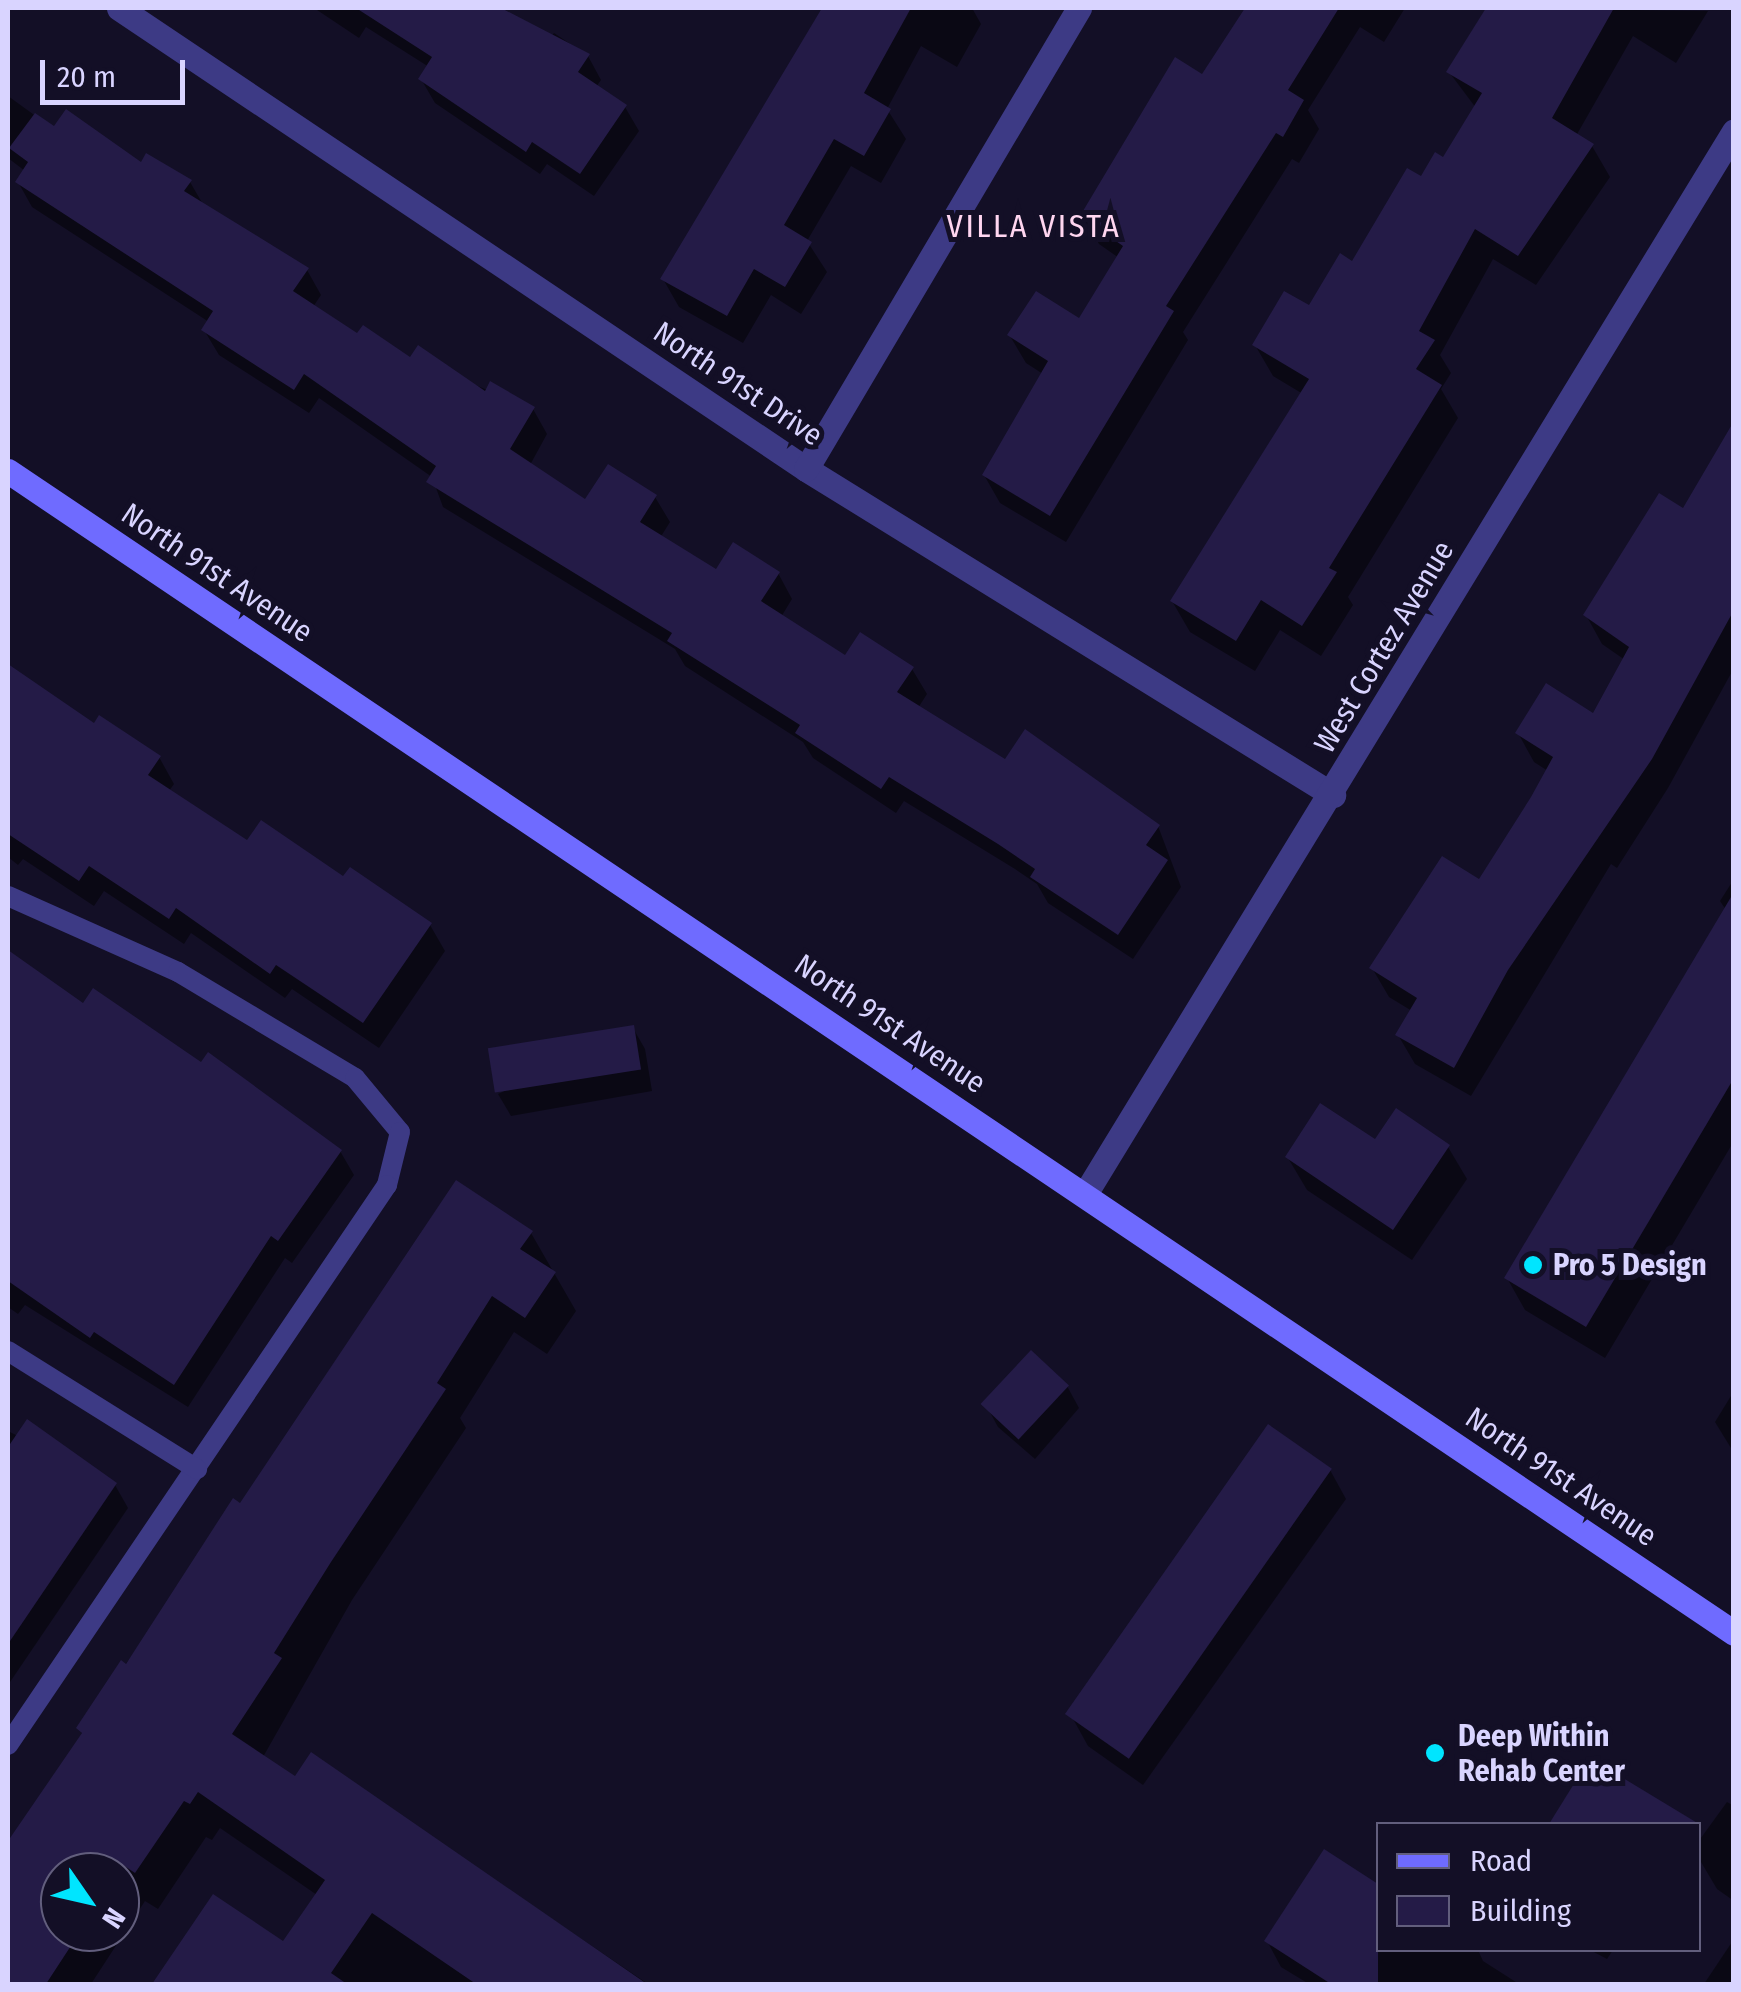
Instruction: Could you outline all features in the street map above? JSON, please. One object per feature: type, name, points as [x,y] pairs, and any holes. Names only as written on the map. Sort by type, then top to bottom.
[{"type":"main road","name":"North 91st Avenue","points":[[8,471],[1734,1633]]},
{"type":"street","name":"North 91st Drive","points":[[120,8],[806,469],[1332,795]]},
{"type":"street","points":[[806,469],[1079,8]]},
{"type":"street","name":"West Cortez Avenue","points":[[1085,1194],[1734,131]]},
{"type":"lane","points":[[8,896],[178,972],[339,1068],[355,1078],[400,1132],[387,1185],[8,1744]]},
{"type":"lane","points":[[8,1351],[197,1469]]},
{"type":"building","points":[[356,8],[501,8],[590,54],[578,72],[627,105],[580,174],[532,142],[526,152],[418,79],[432,57]]},
{"type":"building","points":[[822,8],[911,8],[864,93],[891,109],[864,156],[834,139],[784,225],[812,242],[785,287],[754,269],[727,316],[660,279]]},
{"type":"building","points":[[1245,8],[1339,8],[1288,90],[1304,100],[1283,137],[1276,133],[1166,306],[1174,311],[1050,516],[982,475],[1048,361],[1007,335],[1036,291],[1079,318],[1123,246],[1080,216],[1175,57],[1202,74]]},
{"type":"building","points":[[1486,8],[1614,8],[1552,118],[1594,144],[1518,256],[1475,229],[1419,331],[1435,340],[1416,369],[1442,385],[1329,568],[1337,572],[1302,626],[1261,600],[1236,641],[1170,601],[1309,379],[1252,345],[1284,291],[1309,305],[1340,253],[1352,261],[1407,168],[1421,176],[1435,152],[1443,157],[1482,93],[1446,72]]},
{"type":"building","points":[[66,109],[141,162],[146,153],[192,180],[184,191],[309,268],[293,291],[357,333],[363,325],[410,357],[418,345],[485,391],[490,381],[535,407],[510,449],[585,499],[608,464],[657,495],[640,522],[716,569],[733,542],[780,572],[761,601],[845,655],[860,632],[914,667],[897,692],[1005,759],[1025,729],[1160,825],[1146,845],[1168,860],[1118,935],[1030,877],[1035,869],[998,844],[889,777],[881,789],[795,733],[800,725],[667,641],[672,633],[426,482],[436,466],[304,374],[294,390],[201,330],[213,311],[15,182],[28,162],[9,148],[35,113],[54,126]]},
{"type":"building","points":[[1734,421],[1734,610],[1652,759],[1508,970],[1454,1068],[1395,1035],[1417,998],[1369,968],[1442,856],[1479,879],[1531,797],[1553,757],[1515,733],[1546,683],[1593,713],[1629,647],[1583,615],[1659,493],[1683,508]]},
{"type":"building","points":[[8,664],[94,723],[99,715],[161,756],[148,775],[247,840],[261,820],[343,876],[350,867],[432,923],[363,1023],[276,965],[270,974],[176,908],[169,919],[89,866],[79,881],[8,834]]},
{"type":"building","points":[[1734,892],[1734,1078],[1586,1327],[1504,1278]]},
{"type":"building","points":[[8,950],[83,1003],[93,988],[201,1062],[208,1052],[342,1150],[278,1241],[271,1236],[174,1385],[94,1332],[90,1338],[8,1281]]},
{"type":"building","points":[[634,1025],[641,1069],[495,1093],[488,1048]]},
{"type":"building","points":[[1320,1103],[1375,1139],[1396,1108],[1450,1145],[1393,1230],[1285,1157]]},
{"type":"building","points":[[456,1180],[533,1231],[520,1249],[556,1272],[525,1318],[492,1296],[437,1383],[446,1389],[274,1653],[282,1658],[232,1734],[295,1776],[311,1752],[647,1984],[476,1984],[372,1913],[331,1973],[347,1984],[152,1984],[213,1894],[283,1941],[325,1880],[198,1792],[190,1804],[184,1801],[140,1866],[140,1852],[40,1852],[40,1952],[67,1952],[46,1984],[8,1984],[8,1841],[82,1733],[76,1728],[121,1660],[126,1664],[233,1498],[240,1503]]},
{"type":"building","points":[[1031,1350],[1069,1385],[1019,1440],[981,1404]]},
{"type":"building","points":[[27,1419],[117,1483],[8,1644],[8,1447]]},
{"type":"building","points":[[1268,1424],[1332,1469],[1129,1759],[1065,1714]]},
{"type":"building","points":[[1590,1758],[1696,1822],[1550,1822]]},
{"type":"building","points":[[1324,1849],[1376,1883],[1378,1984],[1331,1984],[1264,1941]]},
{"type":"place","name":"Pro 5 Design","points":[[1533,1265]]},
{"type":"place","name":"Deep Within Rehab Center","points":[[1435,1753]]},
{"type":"district","name":"VILLA VISTA","points":[[1034,226]]}]
